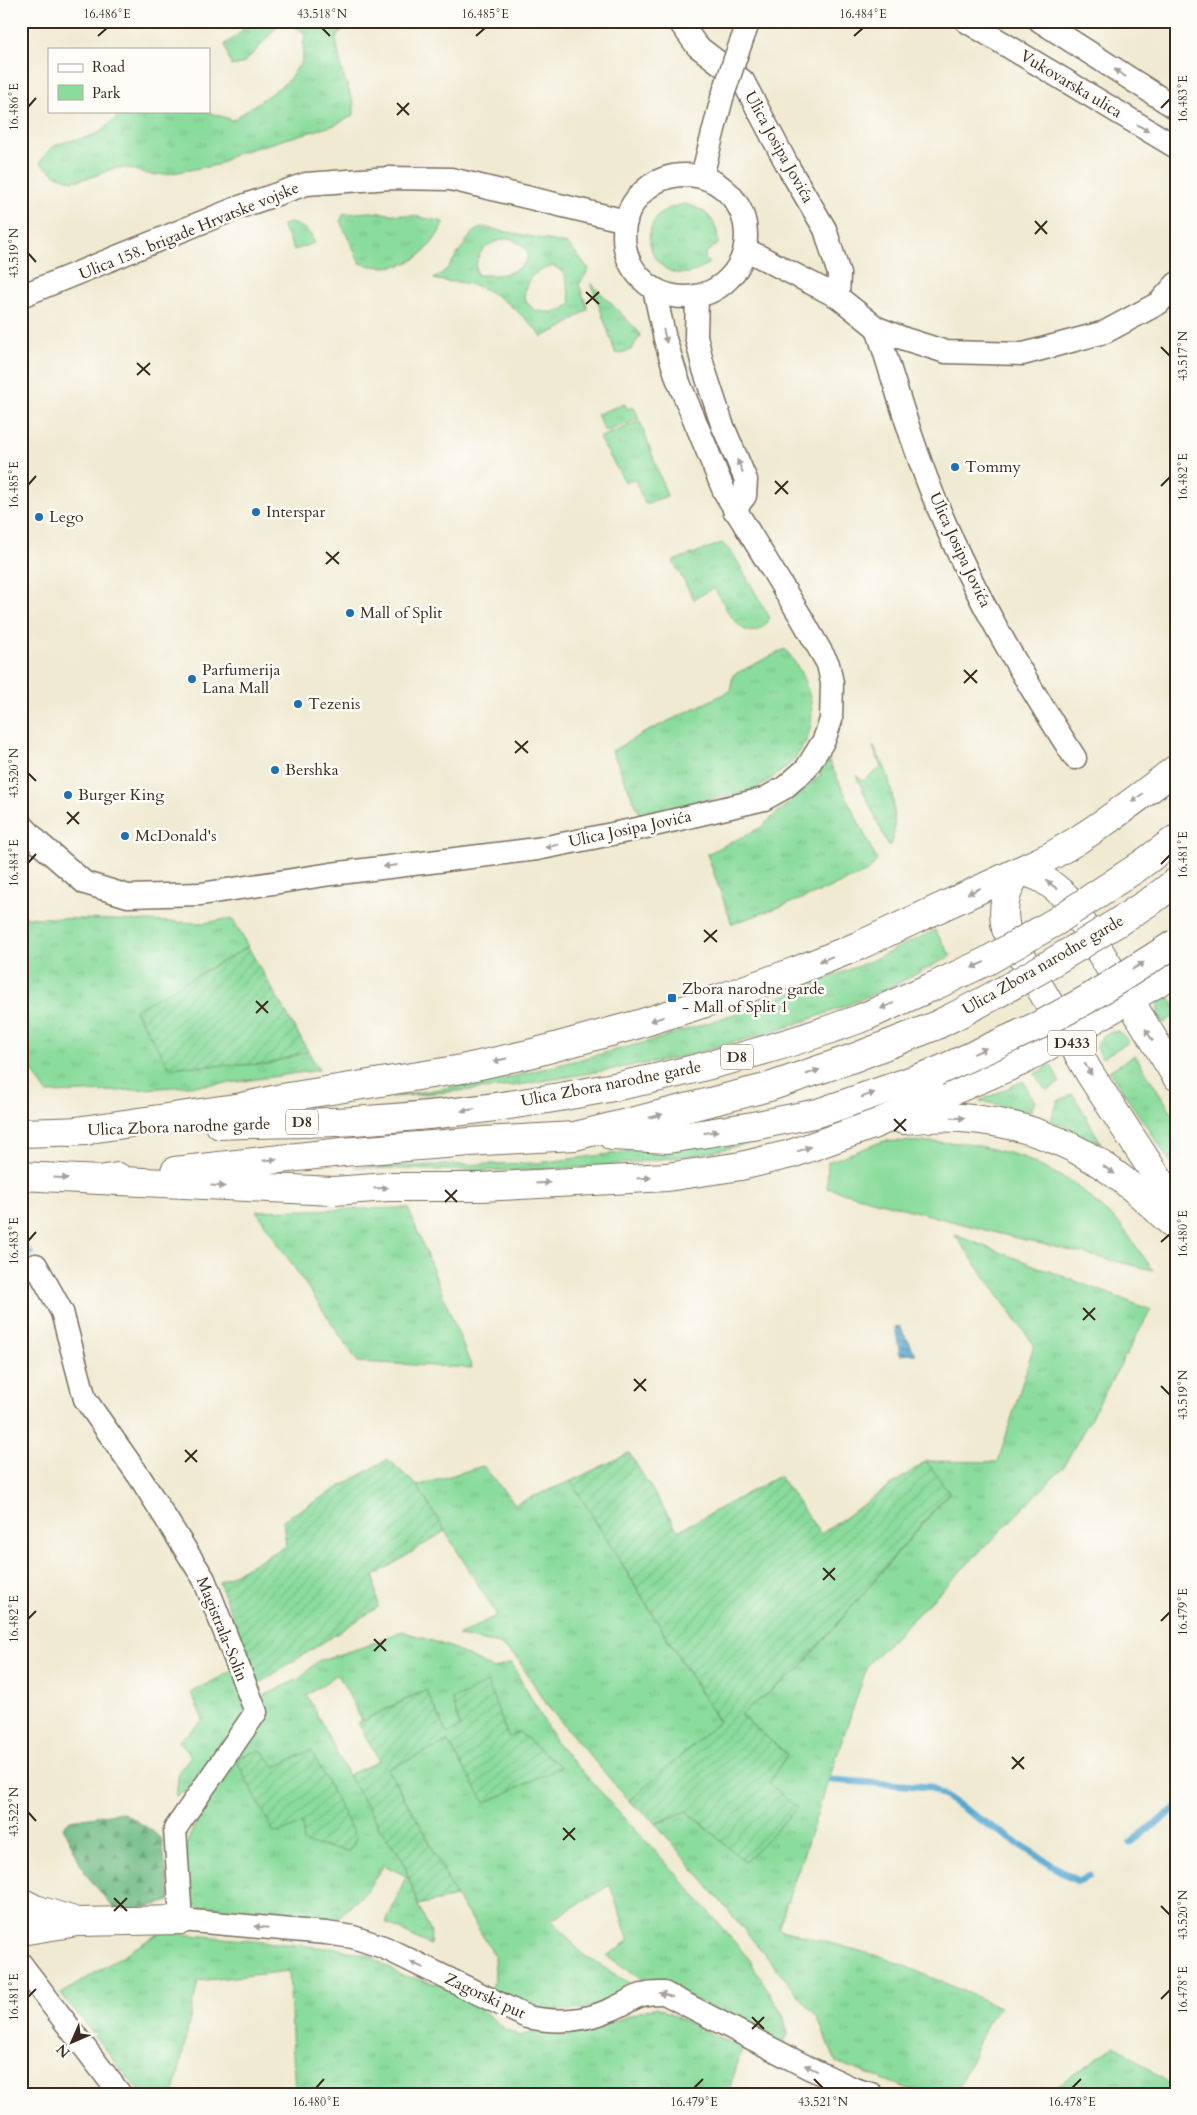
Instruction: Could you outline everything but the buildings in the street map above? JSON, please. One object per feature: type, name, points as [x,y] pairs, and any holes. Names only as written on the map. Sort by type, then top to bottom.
[{"type":"main road","points":[[69,1132],[242,1107],[282,1098],[462,1069],[533,1053],[639,1024],[718,999],[814,964],[1018,872],[1080,840],[1176,769]]},
{"type":"main road","name":"Ulica Zbora narodne garde","points":[[21,1133],[367,1120],[454,1112],[534,1101],[698,1068],[770,1049],[860,1018],[987,961],[1138,867],[1176,839]]},
{"type":"main road","points":[[1018,872],[1041,877],[1055,886],[1067,898],[1176,1076]]},
{"type":"main road","name":"D433","points":[[1018,872],[1009,887],[1004,901],[1003,915],[1006,929],[1090,1074],[1176,1206]]},
{"type":"main road","name":"Ulica Zbora narodne garde","points":[[21,1176],[100,1180],[342,1152],[575,1136],[769,1086],[856,1057],[935,1026],[998,994],[1056,961],[1166,890]]},
{"type":"main road","points":[[575,1136],[630,1136],[668,1139],[753,1126],[818,1113],[936,1072],[1044,1023],[1086,1000],[1176,943]]},
{"type":"main road","points":[[100,1180],[334,1191],[387,1187],[481,1187],[667,1176],[741,1166],[791,1154],[874,1124],[1020,1062],[1176,972]]},
{"type":"main road","points":[[874,1124],[922,1118],[962,1118],[1003,1123],[1035,1131],[1093,1159],[1112,1172],[1176,1227]]},
{"type":"main road","name":"Zagorski put","points":[[21,1902],[35,1909],[77,1922]]},
{"type":"main road","name":"Zagorski put","points":[[21,1931],[77,1922],[181,1920]]},
{"type":"street","name":"Ulica Josipa Jovića","points":[[679,21],[697,46],[743,81],[790,170],[825,229],[839,274],[838,297]]},
{"type":"street","points":[[702,176],[722,98],[750,21]]},
{"type":"street","name":"Vukovarska ulica","points":[[966,21],[1176,147]]},
{"type":"street","points":[[1040,21],[1176,108]]},
{"type":"street","points":[[682,174],[702,176],[719,184],[733,196],[742,212],[747,230],[746,249],[739,266],[728,280],[714,290],[697,296],[682,297],[668,294],[654,288],[640,276],[629,260],[624,240],[626,221],[634,203],[646,188],[663,178],[682,174]]},
{"type":"street","name":"Ulica 158. brigade Hrvatske vojske","points":[[21,296],[237,208],[306,184],[390,178],[451,179],[626,221]]},
{"type":"street","points":[[746,249],[838,297],[878,328],[904,339],[946,352],[1023,354],[1105,332],[1159,303],[1176,284]]},
{"type":"street","points":[[654,288],[665,339],[677,378],[724,491],[734,510],[745,496],[746,480],[722,424],[703,366],[696,336],[697,296]]},
{"type":"street","name":"Ulica Josipa Jovića","points":[[878,328],[939,511],[980,598],[1038,701],[1075,758]]},
{"type":"street","name":"Ulica Josipa Jovića","points":[[21,824],[40,844],[85,883],[128,896],[201,894],[331,874],[537,849],[637,829],[764,799],[784,788],[806,770],[824,740],[831,720],[832,683],[828,664],[802,617],[734,510]]},
{"type":"street","name":"Magistrala-Solin","points":[[36,1265],[62,1312],[85,1399],[141,1479],[204,1579],[256,1712],[175,1829],[181,1920]]},
{"type":"street","name":"Zagorski put","points":[[181,1920],[353,1937],[383,1947],[527,2017],[549,2022],[576,2020],[610,2010],[647,1992],[664,1993],[854,2089],[872,2094]]},
{"type":"street","points":[[21,1964],[120,2094]]},
{"type":"green space","points":[[250,21],[281,21],[259,48],[242,64],[231,66],[225,44],[237,36]]},
{"type":"green space","points":[[287,21],[347,21],[336,39],[342,72],[354,104],[354,115],[335,125],[237,153],[217,165],[167,174],[152,175],[127,168],[115,168],[92,177],[73,181],[56,175],[40,163],[51,148],[64,142],[100,132],[122,112],[207,112],[233,120],[287,82],[302,61],[305,33]]},
{"type":"green space","points":[[685,204],[699,209],[710,217],[716,229],[718,244],[705,254],[705,259],[709,263],[690,273],[674,272],[661,265],[652,252],[649,237],[653,223],[665,211]]},
{"type":"green space","points":[[370,212],[414,216],[444,222],[430,246],[411,261],[388,267],[374,266],[360,263],[340,221],[344,214]]},
{"type":"green space","points":[[291,223],[306,230],[311,235],[314,243],[294,250],[282,225]]},
{"type":"green space","points":[[482,227],[568,244],[589,269],[579,285],[588,309],[563,327],[542,337],[520,314],[492,293],[468,284],[434,279],[447,269],[473,232]],"holes":[[[509,238],[526,250],[528,254],[525,263],[508,273],[477,275],[477,260],[484,249],[495,242]],[[554,266],[565,274],[571,303],[562,310],[554,312],[534,310],[524,299],[529,280],[541,270]]]},
{"type":"green space","points":[[591,283],[638,331],[640,336],[631,350],[616,354]]},
{"type":"green space","points":[[625,404],[627,409],[634,407],[639,419],[605,432],[597,414]]},
{"type":"green space","points":[[640,421],[667,496],[645,504],[635,480],[625,482],[599,438]]},
{"type":"green space","points":[[722,543],[733,554],[770,618],[761,628],[753,632],[745,630],[737,624],[714,588],[694,599],[673,561]]},
{"type":"green space","points":[[785,649],[804,681],[810,697],[812,713],[810,729],[804,744],[794,758],[780,772],[755,789],[641,817],[612,751],[642,734],[730,691],[733,675]]},
{"type":"green space","points":[[873,746],[882,761],[891,787],[894,832],[889,847],[856,775],[863,781],[881,768]]},
{"type":"green space","points":[[827,757],[877,860],[868,872],[807,897],[732,924],[707,854],[760,828],[819,776]]},
{"type":"green space","points":[[21,917],[205,923],[232,918],[248,947],[135,1011],[170,1067],[267,1064],[308,1051],[319,1070],[230,1083],[116,1091],[47,1093],[21,1054]]},
{"type":"green space","points":[[935,930],[951,956],[893,986],[835,1010],[779,1030],[673,1059],[513,1086],[391,1097],[508,1078],[658,1039],[756,1007],[873,960]]},
{"type":"green space","points":[[248,947],[308,1051],[267,1064],[169,1067],[135,1010]]},
{"type":"green space","points":[[1167,993],[1176,1009],[1176,1015],[1162,1024],[1158,1007],[1160,1000]]},
{"type":"green space","points":[[1119,1031],[1129,1042],[1102,1058],[1096,1046],[1098,1042],[1105,1035]]},
{"type":"green space","points":[[1135,1055],[1176,1119],[1176,1170],[1109,1071]]},
{"type":"green space","points":[[1051,1065],[1060,1083],[1047,1090],[1034,1074]]},
{"type":"green space","points":[[1023,1081],[1035,1102],[1030,1112],[980,1101]]},
{"type":"green space","points":[[1073,1094],[1101,1143],[1051,1120],[1058,1101]]},
{"type":"green space","points":[[868,1107],[830,1120],[735,1147],[695,1155],[622,1164],[546,1169],[469,1171],[355,1167],[538,1163],[703,1139]]},
{"type":"green space","points":[[884,1141],[967,1143],[1020,1156],[1072,1182],[1120,1224],[1153,1270],[1012,1237],[827,1188],[828,1162]]},
{"type":"green space","points":[[408,1208],[472,1368],[358,1362],[256,1211]]},
{"type":"green space","points":[[955,1235],[1151,1310],[1062,1469],[868,1664],[778,1929],[886,1958],[1000,2007],[990,2018],[957,2092],[909,2089],[836,2062],[817,2017],[656,1824],[686,1811],[745,1861],[797,1808],[769,1783],[787,1754],[740,1715],[798,1670],[949,1493],[926,1461],[998,1462],[1034,1345]]},
{"type":"green space","points":[[629,1453],[678,1531],[779,1476],[821,1534],[926,1461],[949,1492],[798,1670],[740,1715],[787,1754],[769,1783],[797,1808],[745,1862],[687,1811],[656,1823],[629,1801],[719,1722],[571,1481]]},
{"type":"green space","points":[[388,1459],[417,1486],[445,1531],[374,1576],[378,1607],[258,1684],[219,1582],[286,1546],[283,1520]]},
{"type":"green space","points":[[483,1466],[515,1504],[571,1481],[719,1723],[629,1801],[549,1708],[517,1658],[499,1644],[458,1636],[497,1615],[417,1486]]},
{"type":"green space","points":[[402,1631],[453,1648],[493,1669],[511,1663],[557,1744],[677,1875],[749,1959],[783,2015],[788,2034],[785,2041],[780,2043],[663,1983],[647,1982],[607,1956],[629,1941],[610,1885],[552,1920],[582,1954],[634,1986],[608,2001],[581,2010],[531,2010],[489,1991],[495,1978],[494,1955],[456,1897],[425,1833],[387,1769],[448,1742],[468,1775],[560,1767],[519,1732],[509,1737],[460,1727],[447,1734],[425,1690],[362,1721],[338,1674],[307,1695],[348,1775],[380,1829],[402,1858],[418,1905],[431,1932],[430,1945],[386,1923],[406,1876],[384,1865],[366,1892],[333,1922],[283,1921],[202,1908],[190,1903],[185,1868],[188,1840],[205,1803],[262,1697],[300,1678],[318,1661],[363,1647]],"holes":[[[261,1750],[275,1767],[311,1751],[303,1822],[280,1833]]]},
{"type":"green space","points":[[235,1669],[250,1707],[200,1781],[176,1796],[179,1771],[191,1756],[179,1741],[203,1720],[191,1693]]},
{"type":"green space","points":[[488,1683],[508,1737],[519,1732],[561,1767],[485,1803],[448,1742],[387,1769],[425,1833],[456,1897],[418,1905],[402,1858],[380,1829],[348,1775],[379,1761],[358,1723],[426,1690],[447,1734],[460,1727],[452,1699]]},
{"type":"green space","points":[[261,1750],[275,1767],[311,1750],[356,1838],[349,1851],[304,1843],[302,1823],[280,1833],[273,1831],[235,1758]]},
{"type":"green space","points":[[122,1812],[151,1830],[162,1840],[170,1901],[135,1910],[115,1910],[85,1873],[63,1827],[70,1820]]},
{"type":"green space","points":[[161,1932],[338,1949],[369,1955],[400,1975],[438,1984],[477,2006],[505,2029],[521,2036],[532,2033],[563,2035],[575,2033],[657,2007],[742,2049],[728,2094],[295,2094],[289,1971],[198,1981],[174,2094],[141,2094],[61,1994]]},
{"type":"green space","points":[[1115,2045],[1176,2088],[1176,2094],[1046,2094]]},
{"type":"water","points":[[899,1326],[916,1354],[900,1355],[895,1327]]},
{"type":"waterway","points":[[21,1244],[30,1253]]},
{"type":"waterway","points":[[832,1780],[930,1787],[1070,1877],[1078,1881],[1089,1876]]},
{"type":"waterway","points":[[1130,1843],[1176,1808]]},
{"type":"place","name":"Tommy","points":[[955,467]]},
{"type":"place","name":"Interspar","points":[[256,512]]},
{"type":"place","name":"Lego","points":[[39,517]]},
{"type":"place","name":"Mall of Split","points":[[350,613]]},
{"type":"place","name":"Parfumerija Lana Mall","points":[[192,679]]},
{"type":"place","name":"Tezenis","points":[[298,704]]},
{"type":"place","name":"Bershka","points":[[275,770]]},
{"type":"place","name":"Burger King","points":[[68,795]]},
{"type":"place","name":"McDonald's","points":[[125,836]]},
{"type":"place","name":"Zbora narodne garde - Mall of Split 1","points":[[672,998]]}]
